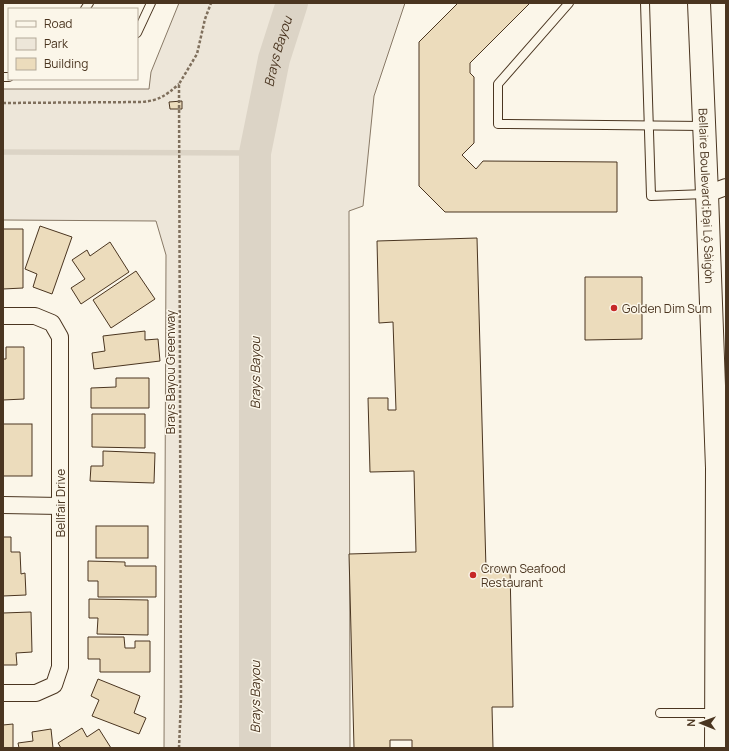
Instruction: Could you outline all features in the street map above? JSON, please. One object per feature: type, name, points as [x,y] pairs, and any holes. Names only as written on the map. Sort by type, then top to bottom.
[{"type":"main road","name":"Bellaire Boulevard;Đại Lộ Sàigòn","points":[[699,3],[704,126],[720,194],[716,468],[721,566],[716,748]]},
{"type":"street","name":"Bellfair Drive","points":[[3,316],[35,316],[52,323],[60,337],[60,667],[54,685],[36,693],[3,693]]},
{"type":"street","points":[[3,505],[60,506]]},
{"type":"lane","points":[[138,31],[151,3]]},
{"type":"lane","points":[[569,3],[498,84],[498,124],[704,126]]},
{"type":"lane","points":[[645,3],[651,196],[720,194]]},
{"type":"lane","points":[[660,713],[716,714]]},
{"type":"path","name":"Brays Bayou Greenway","points":[[179,748],[181,691],[178,105],[179,84],[198,54],[205,19],[211,3]]},
{"type":"path","points":[[3,103],[156,101],[179,84]]},
{"type":"green space","points":[[179,3],[405,3],[374,96],[363,206],[349,211],[350,748],[164,748],[166,255],[156,221],[3,220],[3,89],[149,89],[151,72]]},
{"type":"building","points":[[458,3],[530,3],[470,63],[470,73],[474,77],[474,143],[462,155],[476,169],[483,161],[617,162],[617,212],[445,212],[419,186],[419,42]]},
{"type":"building","points":[[182,101],[182,109],[170,109],[169,102]]},
{"type":"building","points":[[40,226],[72,237],[52,294],[33,287],[37,274],[25,269]]},
{"type":"building","points":[[3,229],[23,229],[23,288],[3,289]]},
{"type":"building","points":[[477,238],[486,569],[510,569],[513,707],[492,707],[493,748],[412,748],[412,740],[390,740],[390,748],[354,748],[349,554],[416,552],[414,471],[370,472],[368,398],[388,398],[388,410],[396,410],[393,322],[379,323],[377,241]]},
{"type":"building","points":[[110,242],[129,272],[81,304],[71,288],[85,279],[72,260],[87,250],[90,256]]},
{"type":"building","points":[[136,271],[155,299],[111,328],[93,300]]},
{"type":"building","name":"Golden Dim Sum","points":[[585,277],[642,277],[642,339],[585,340]]},
{"type":"building","points":[[145,331],[145,340],[158,339],[160,361],[94,369],[92,353],[105,351],[103,336]]},
{"type":"building","points":[[6,347],[24,347],[24,399],[3,400],[3,359],[6,359]]},
{"type":"building","points":[[116,378],[149,378],[149,408],[91,408],[91,388],[116,387]]},
{"type":"building","points":[[92,414],[145,414],[145,448],[92,447]]},
{"type":"building","points":[[3,424],[32,424],[32,476],[3,476]]},
{"type":"building","points":[[103,451],[155,453],[154,483],[90,481],[91,466],[103,466]]},
{"type":"building","points":[[96,526],[148,526],[148,558],[96,558]]},
{"type":"building","points":[[3,537],[11,537],[11,552],[20,552],[21,574],[25,573],[26,595],[3,596]]},
{"type":"building","points":[[88,561],[125,562],[125,566],[156,566],[156,597],[98,597],[98,581],[88,581]]},
{"type":"building","points":[[89,599],[148,600],[148,635],[97,634],[98,618],[89,618]]},
{"type":"building","points":[[31,612],[32,652],[16,653],[17,665],[3,665],[3,613]]},
{"type":"building","points":[[88,637],[124,637],[125,648],[135,648],[135,641],[150,641],[150,672],[100,672],[100,659],[88,659]]},
{"type":"building","points":[[98,679],[140,696],[134,713],[146,718],[139,734],[92,716],[99,700],[91,696]]},
{"type":"building","points":[[13,724],[13,748],[3,748],[3,725]]},
{"type":"building","points":[[82,728],[87,737],[99,729],[111,748],[61,748],[58,743]]},
{"type":"building","points":[[51,729],[53,748],[19,748],[18,743],[33,741],[32,732]]},
{"type":"waterway","name":"Brays Bayou","points":[[255,748],[255,153],[274,59],[292,3]]},
{"type":"waterway","points":[[3,152],[255,153]]},
{"type":"place","name":"Golden Dim Sum","points":[[614,308]]},
{"type":"place","name":"Crown Seafood Restaurant","points":[[473,575]]}]
